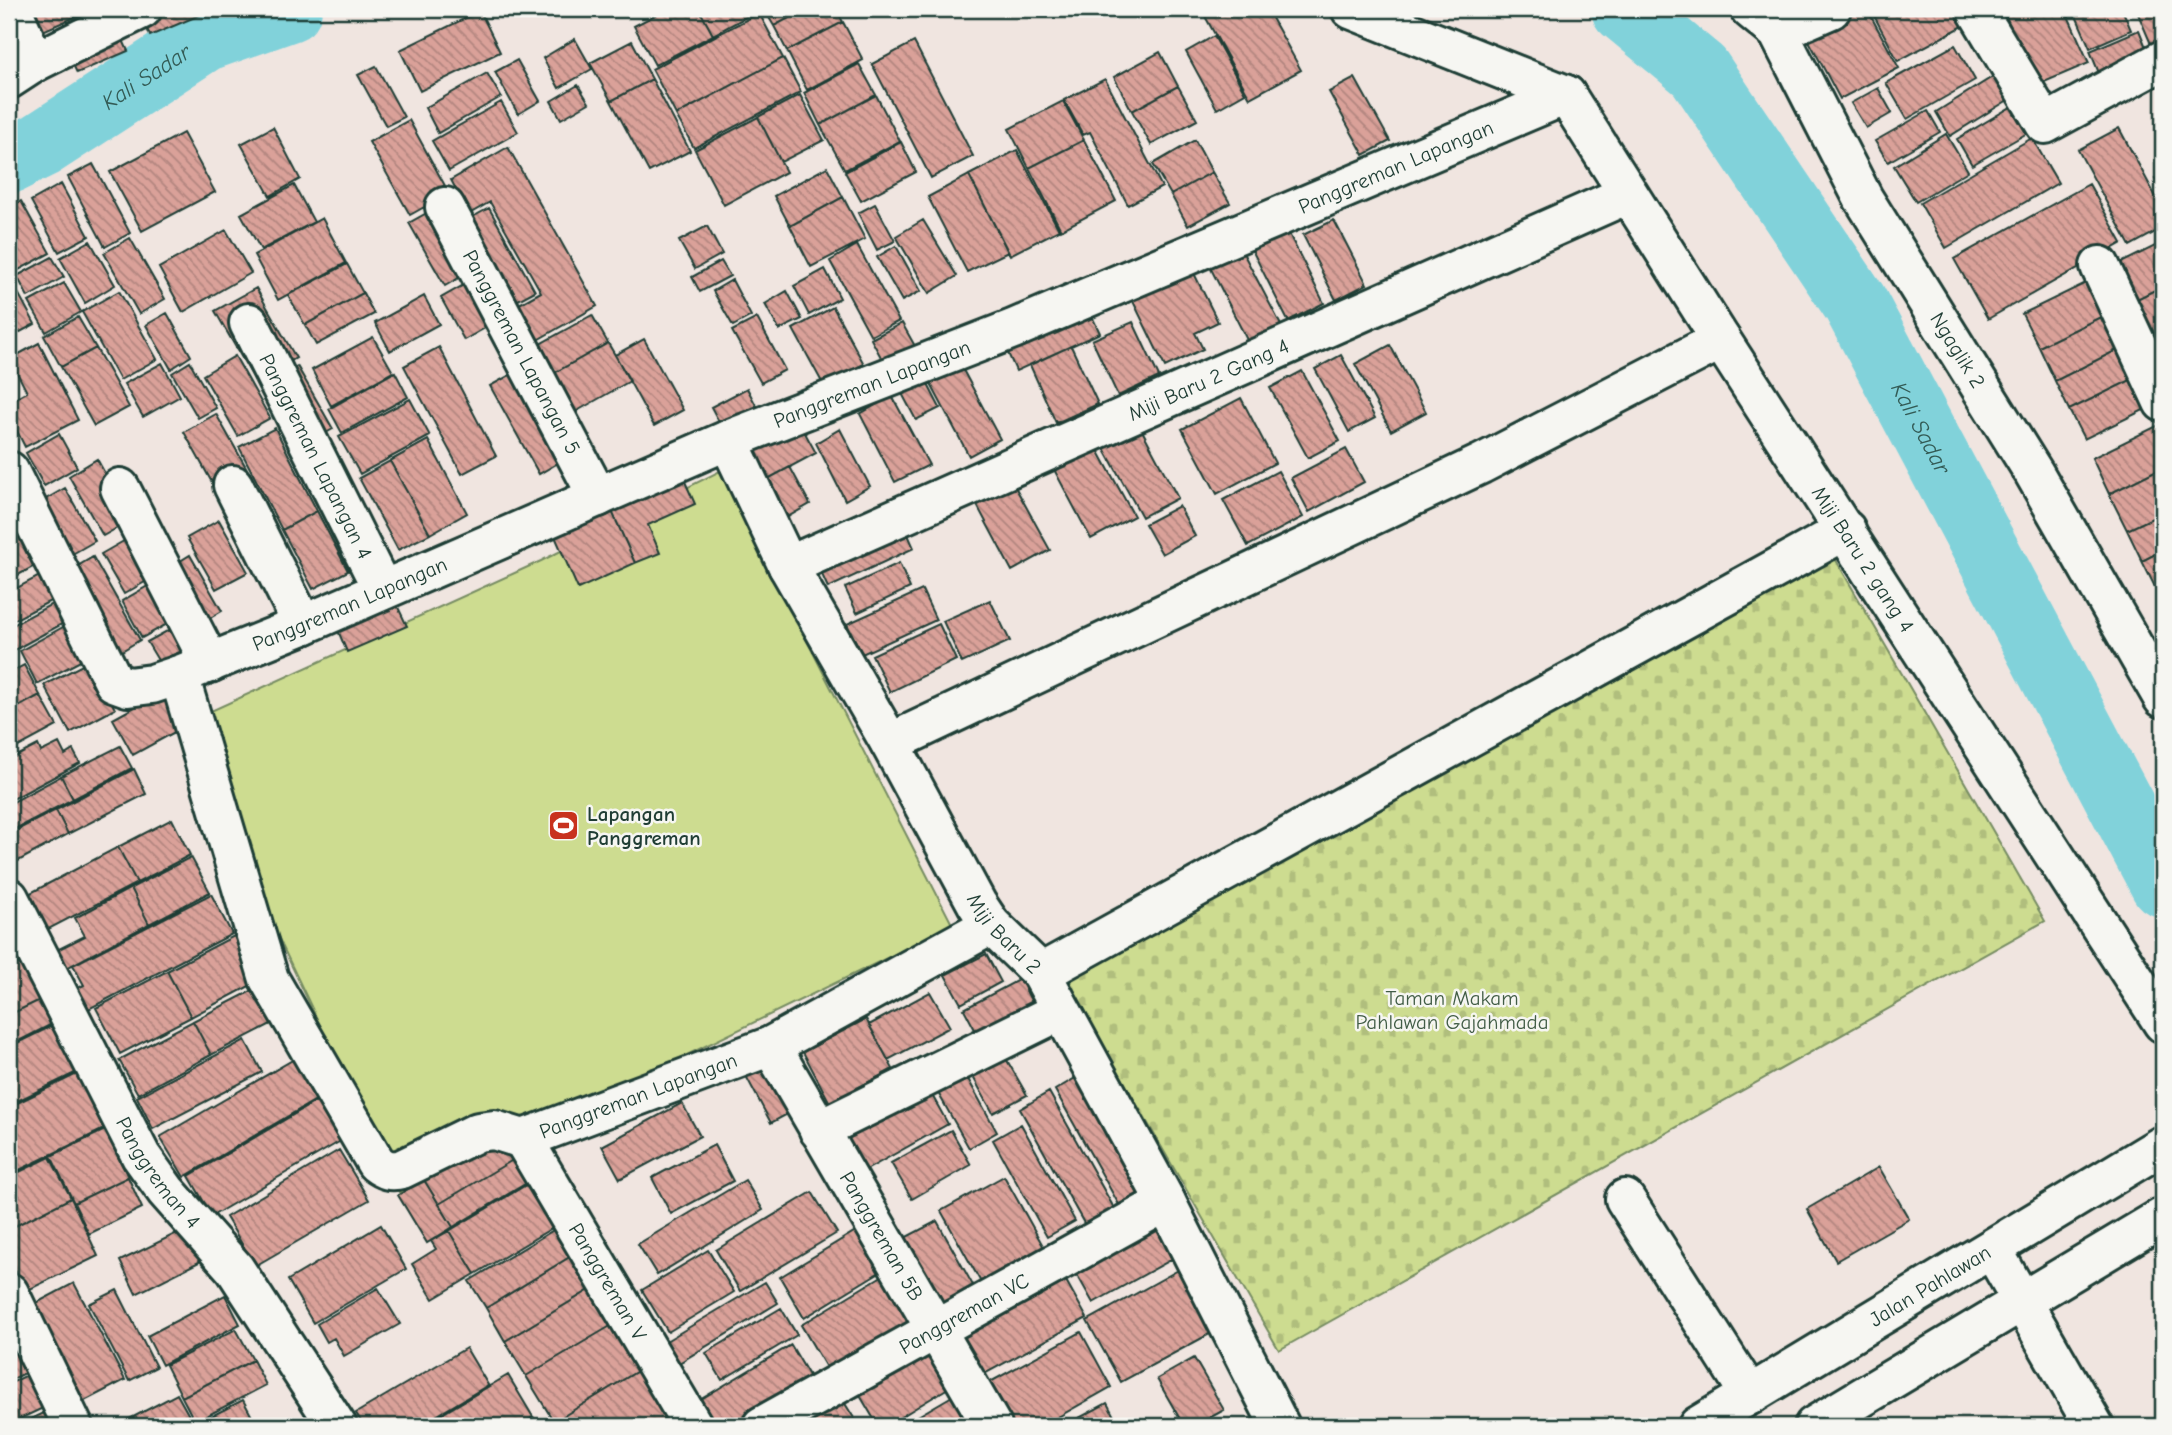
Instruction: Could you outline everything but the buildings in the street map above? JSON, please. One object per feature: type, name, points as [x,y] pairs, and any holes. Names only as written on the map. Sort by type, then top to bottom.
[{"type":"street","points":[[12,9],[22,70],[142,9]]},
{"type":"street","points":[[1351,9],[1566,95]]},
{"type":"street","points":[[1764,21],[1831,9]]},
{"type":"street","points":[[1976,9],[2045,124],[2163,60]]},
{"type":"street","name":"Ngaglik 2","points":[[1764,21],[1863,198],[2034,473],[2163,698]]},
{"type":"street","name":"Miji Baru 2 gang 4","points":[[1566,95],[1721,340],[2163,1023]]},
{"type":"street","name":"Panggreman Lapangan","points":[[9,471],[114,682],[128,687],[152,684],[303,625],[728,440],[1013,329],[1566,95]]},
{"type":"street","name":"Miji Baru 2 Gang 4","points":[[788,566],[1629,194]]},
{"type":"street","name":"Panggreman Lapangan 5","points":[[446,207],[598,497]]},
{"type":"street","points":[[2100,266],[2163,402]]},
{"type":"street","name":"Panggreman Lapangan 4","points":[[249,323],[382,589]]},
{"type":"street","points":[[890,743],[1481,464],[1721,340]]},
{"type":"street","name":"Miji Baru 2","points":[[728,440],[788,566],[991,925],[1041,973],[1166,1202],[1268,1422]]},
{"type":"street","points":[[233,485],[303,625]]},
{"type":"street","points":[[120,488],[194,669]]},
{"type":"street","points":[[1041,973],[1846,530]]},
{"type":"street","name":"Panggreman Lapangan","points":[[194,669],[269,979],[376,1163],[383,1169],[402,1169],[486,1130],[523,1139],[771,1046],[991,925]]},
{"type":"street","name":"Panggreman 4","points":[[9,898],[141,1156],[166,1191],[235,1269],[337,1426]]},
{"type":"street","points":[[819,1130],[1060,1011]]},
{"type":"street","name":"Panggreman 5B","points":[[771,1046],[992,1426]]},
{"type":"street","name":"Panggreman V","points":[[523,1139],[694,1426]]},
{"type":"street","name":"Jalan Pahlawan","points":[[1698,1426],[2163,1145]]},
{"type":"street","points":[[1625,1199],[1750,1395]]},
{"type":"street","name":"Panggreman VC","points":[[762,1426],[1166,1202]]},
{"type":"street","points":[[1814,1426],[2163,1217]]},
{"type":"street","points":[[1992,1249],[2094,1426]]},
{"type":"street","points":[[9,1293],[73,1426]]},
{"type":"green space","name":"Lapangan Panggreman","points":[[720,471],[953,926],[400,1194],[178,726],[541,561]]},
{"type":"green space","name":"Taman Makam Pahlawan Gajahmada","points":[[1833,555],[2045,921],[1279,1350],[1066,982]]},
{"type":"waterway","name":"Kali Sadar","points":[[9,161],[41,145],[204,39],[289,9]]},
{"type":"waterway","name":"Kali Sadar","points":[[1624,9],[1699,71],[1855,303],[2163,884]]},
{"type":"place","name":"Lapangan Panggreman","points":[[564,826]]}]
